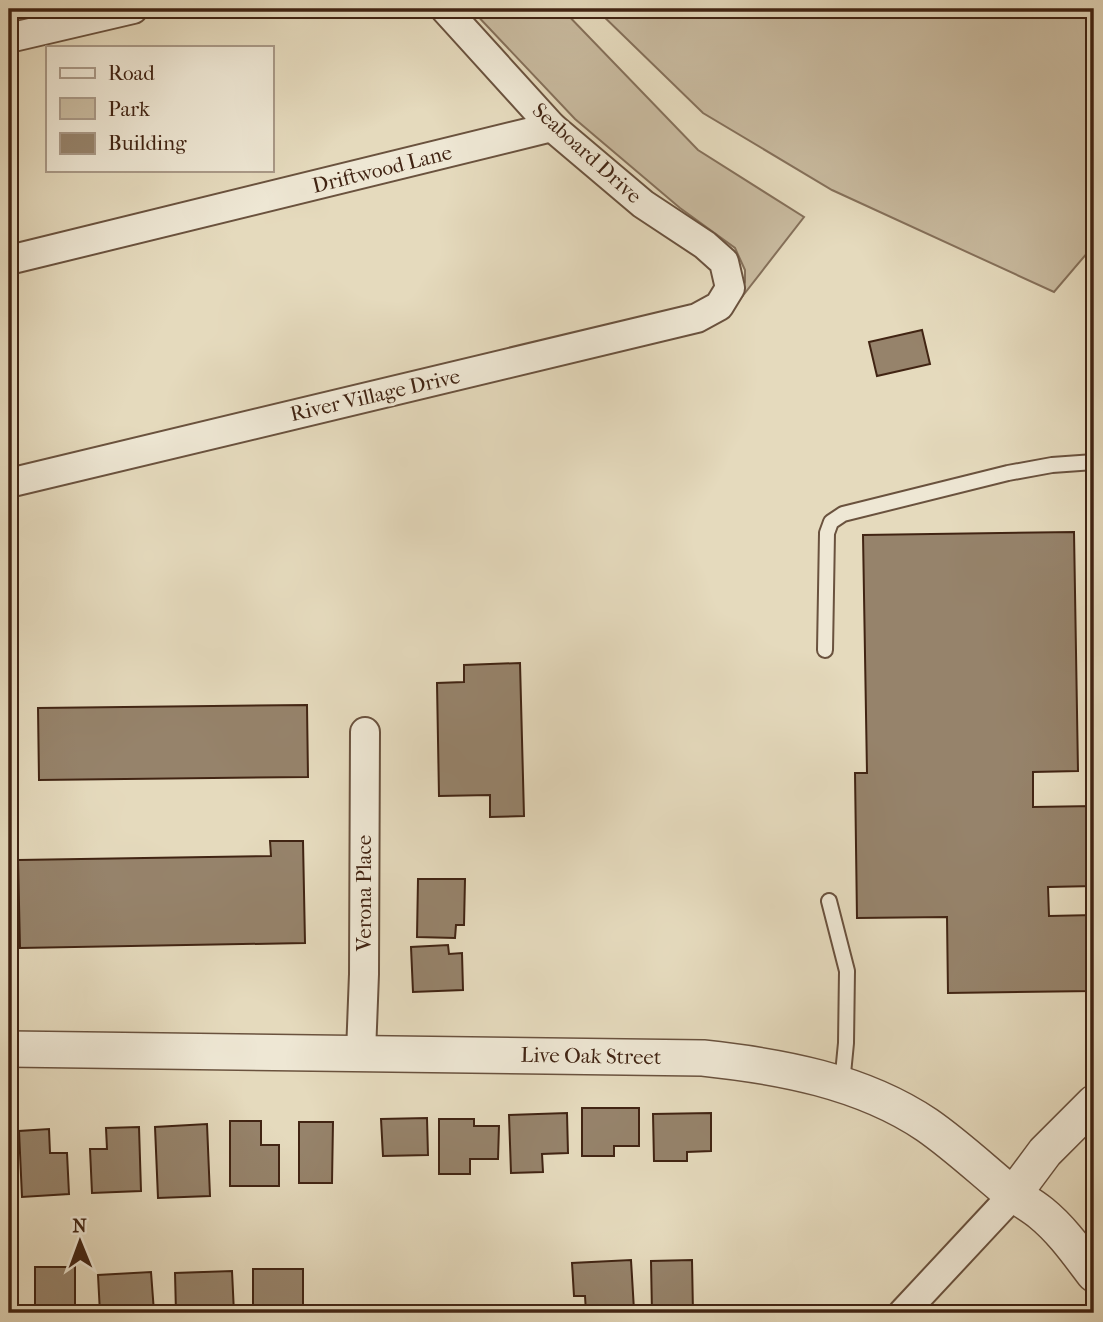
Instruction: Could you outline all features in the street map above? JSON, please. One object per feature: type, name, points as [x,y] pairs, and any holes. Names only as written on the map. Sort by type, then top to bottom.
[{"type":"street","points":[[9,38],[133,9]]},
{"type":"street","name":"Seaboard Drive","points":[[445,9],[552,127],[643,204],[705,245],[724,262],[730,288]]},
{"type":"street","name":"Driftwood Lane","points":[[9,260],[552,127]]},
{"type":"street","name":"River Village Drive","points":[[9,483],[697,318],[719,306],[730,288]]},
{"type":"street","name":"Verona Place","points":[[361,1054],[365,732]]},
{"type":"street","name":"Live Oak Street","points":[[9,1049],[703,1058],[821,1078],[876,1098],[924,1124],[1013,1195],[1041,1213],[1064,1236],[1094,1274]]},
{"type":"street","points":[[903,1313],[1013,1195],[1045,1152],[1094,1103]]},
{"type":"lane","points":[[825,650],[827,533],[831,522],[843,514],[1008,474],[1052,465],[1094,462]]},
{"type":"lane","points":[[829,901],[847,971],[848,1007],[842,1086]]},
{"type":"green space","points":[[471,9],[562,9],[698,150],[804,217],[738,302],[745,282],[745,270],[735,248],[680,208],[575,119]]},
{"type":"green space","points":[[596,9],[1094,9],[1094,245],[1054,292],[832,190],[703,113]]},
{"type":"building","points":[[922,330],[930,364],[877,376],[869,342]]},
{"type":"building","points":[[1074,532],[1078,771],[1033,772],[1033,807],[1094,806],[1094,886],[1048,887],[1049,916],[1094,915],[1094,991],[948,993],[947,917],[857,918],[855,773],[867,773],[863,535]]},
{"type":"building","points":[[520,663],[524,816],[490,817],[490,795],[439,796],[437,683],[464,682],[464,665]]},
{"type":"building","points":[[307,705],[308,777],[39,780],[38,708]]},
{"type":"building","points":[[270,841],[303,841],[305,943],[20,948],[18,860],[271,856]]},
{"type":"building","points":[[418,879],[465,879],[464,925],[456,925],[455,938],[417,937]]},
{"type":"building","points":[[448,945],[449,954],[462,953],[463,990],[413,992],[411,947]]},
{"type":"building","points":[[582,1108],[639,1108],[639,1146],[614,1146],[614,1156],[582,1156]]},
{"type":"building","points":[[567,1113],[568,1153],[542,1154],[543,1172],[511,1173],[509,1115]]},
{"type":"building","points":[[711,1113],[711,1151],[687,1152],[687,1161],[654,1161],[653,1114]]},
{"type":"building","points":[[427,1118],[428,1155],[383,1156],[381,1119]]},
{"type":"building","points":[[439,1119],[474,1119],[474,1126],[499,1126],[498,1159],[470,1159],[470,1174],[439,1174]]},
{"type":"building","points":[[230,1121],[261,1121],[261,1145],[279,1145],[279,1186],[230,1186]]},
{"type":"building","points":[[299,1122],[333,1122],[332,1183],[299,1183]]},
{"type":"building","points":[[207,1124],[210,1196],[158,1198],[155,1127]]},
{"type":"building","points":[[139,1127],[141,1191],[92,1193],[90,1149],[107,1149],[106,1128]]},
{"type":"building","points":[[49,1129],[50,1153],[67,1153],[69,1194],[22,1197],[19,1131]]},
{"type":"building","points":[[631,1260],[634,1310],[586,1312],[585,1296],[574,1296],[572,1263]]},
{"type":"building","points":[[692,1260],[693,1313],[652,1313],[651,1261]]},
{"type":"building","points":[[35,1267],[75,1267],[75,1313],[35,1313]]},
{"type":"building","points":[[253,1269],[303,1269],[303,1313],[253,1313]]},
{"type":"building","points":[[232,1271],[234,1313],[176,1313],[175,1273]]},
{"type":"building","points":[[151,1272],[154,1312],[100,1313],[98,1275]]}]
